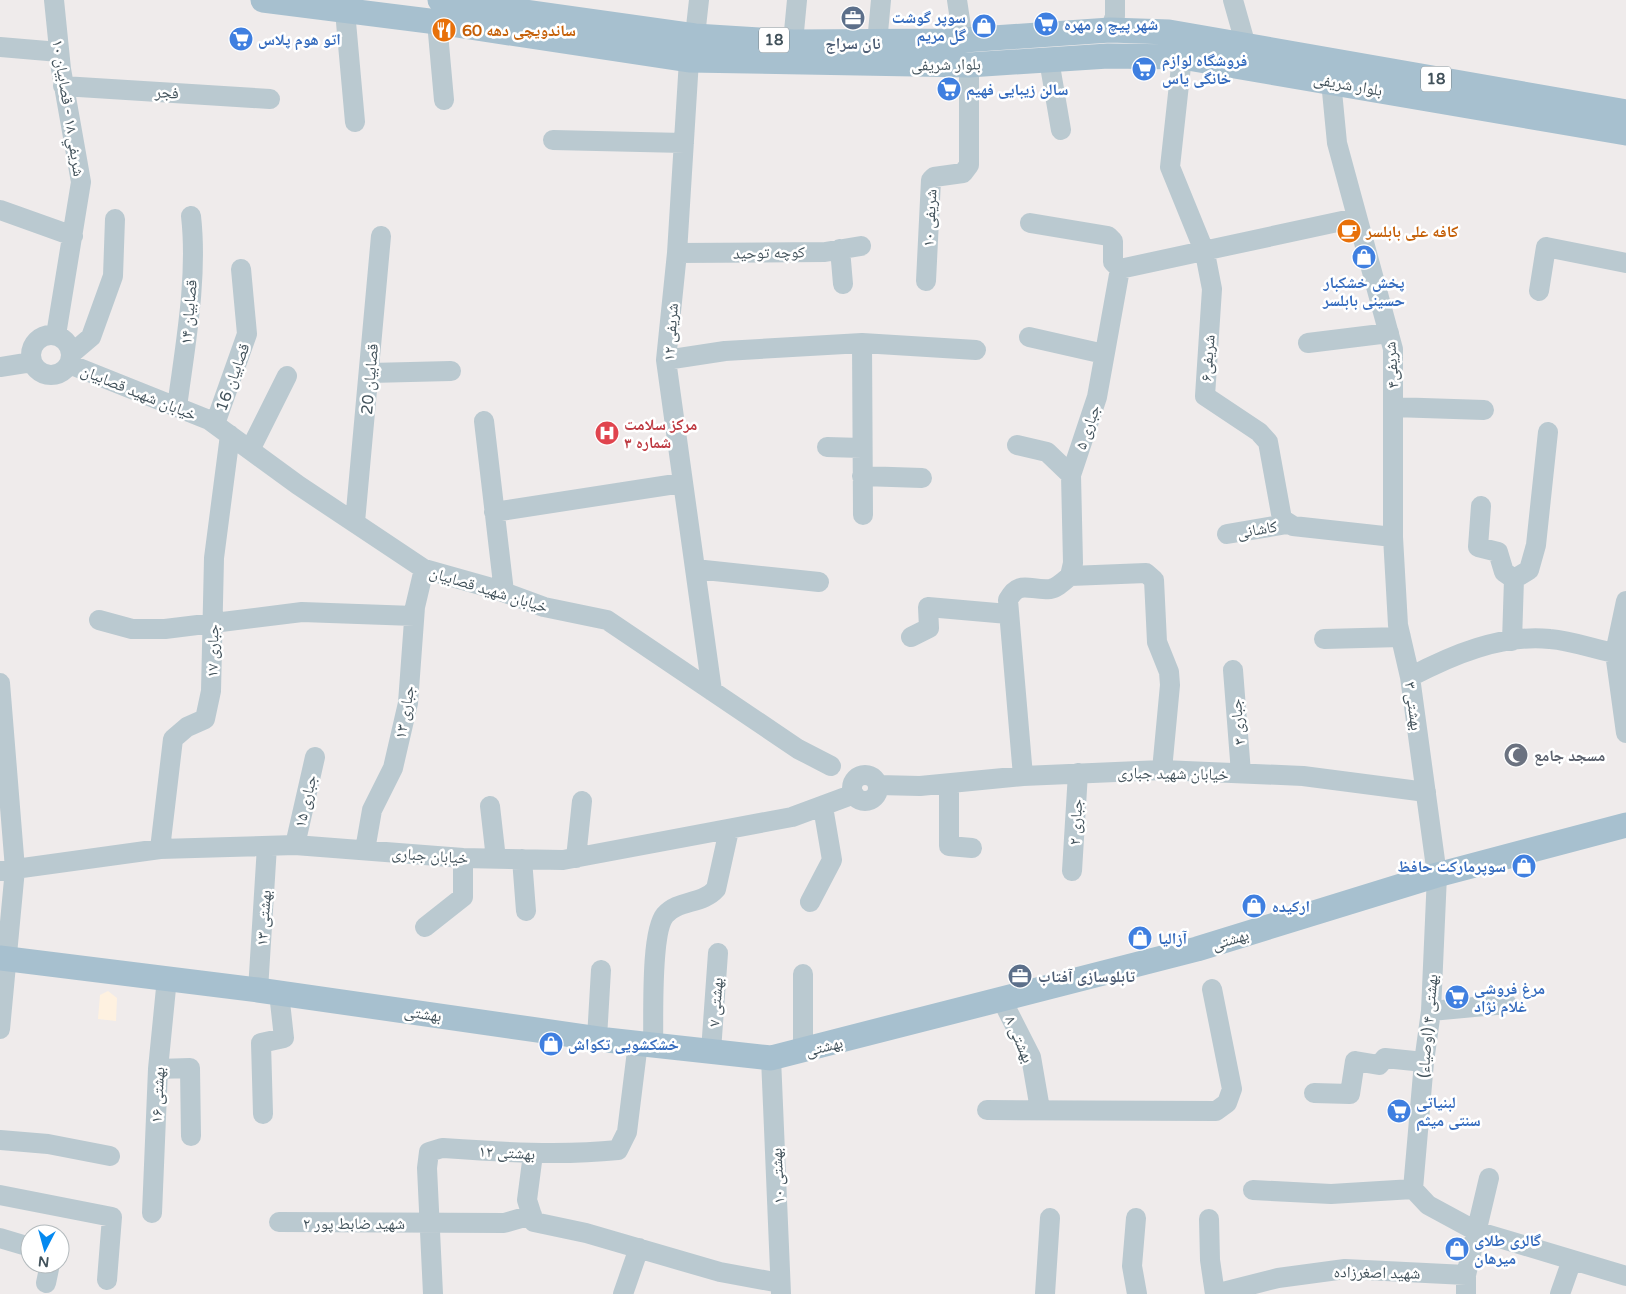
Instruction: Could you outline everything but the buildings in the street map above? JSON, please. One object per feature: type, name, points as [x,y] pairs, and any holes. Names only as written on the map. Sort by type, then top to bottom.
[{"type":"main road","name":"بلوار شریفی","points":[[263,0],[345,11],[439,11],[690,60],[907,53],[962,40],[1110,30],[1169,32],[1626,112]]},
{"type":"main road","name":"بلوار شریفی","points":[[439,11],[475,2],[695,36],[794,42],[877,43],[907,53],[969,65],[1108,56],[1182,57],[1332,81],[1626,133]]},
{"type":"main road","name":"بهشتی","points":[[3,958],[269,991],[597,1038],[771,1058],[1197,949],[1436,875],[1626,825]]},
{"type":"street","name":"شريفي ۱۸ - قصابیان ۱۰","points":[[54,0],[64,86],[81,182],[56,335]]},
{"type":"street","points":[[695,36],[699,0]]},
{"type":"street","points":[[794,42],[797,0]]},
{"type":"street","points":[[877,43],[880,0]]},
{"type":"street","points":[[957,0],[962,40]]},
{"type":"street","points":[[1110,30],[1115,16],[1115,0]]},
{"type":"street","points":[[1233,0],[1246,46]]},
{"type":"street","points":[[345,11],[355,122]]},
{"type":"street","points":[[439,11],[444,100]]},
{"type":"street","points":[[0,47],[59,52]]},
{"type":"street","name":"شریفی۶","points":[[1182,57],[1170,167],[1204,253],[1212,289],[1205,396],[1259,432],[1268,442],[1282,519],[1287,524]]},
{"type":"street","name":"شریفی ۱۲","points":[[690,60],[677,254],[666,360],[712,691]]},
{"type":"street","points":[[1049,60],[1061,130]]},
{"type":"street","name":"شریفی ۱۰","points":[[926,281],[931,180],[934,177],[963,174],[969,165],[969,65]]},
{"type":"street","name":"شریفی۴","points":[[1332,81],[1336,143],[1393,349],[1393,537]]},
{"type":"street","name":"فجر","points":[[64,86],[270,99]]},
{"type":"street","points":[[553,140],[684,143]]},
{"type":"street","points":[[0,210],[73,236]]},
{"type":"street","name":"قصابیان ۱۴","points":[[177,407],[187,329],[193,239],[191,216]]},
{"type":"street","points":[[1030,223],[1108,236],[1113,241],[1113,262],[1120,269],[1204,253],[1356,218]]},
{"type":"street","points":[[70,359],[69,345],[56,335],[47,334],[39,338],[33,345],[30,354],[37,370],[45,374],[54,375],[63,372],[70,359],[92,337],[113,276],[115,219]]},
{"type":"street","name":"قصابیان 20","points":[[355,522],[381,236]]},
{"type":"street","name":"کوچه توحید","points":[[677,254],[825,252],[860,246]]},
{"type":"street","points":[[1539,291],[1546,247],[1626,263]]},
{"type":"street","points":[[840,249],[843,284]]},
{"type":"street","name":"قصابیان 16","points":[[222,430],[247,334],[241,269]]},
{"type":"street","name":"جباری ۵","points":[[1070,576],[1073,563],[1070,475],[1097,397],[1120,269]]},
{"type":"street","points":[[1308,343],[1389,333]]},
{"type":"street","points":[[1029,337],[1104,354]]},
{"type":"street","points":[[666,360],[725,350],[862,343],[976,350]]},
{"type":"street","points":[[862,343],[863,516]]},
{"type":"street","name":"خیابان شهید قصابیان","points":[[70,359],[177,407],[222,430],[424,569],[504,592],[544,607],[607,620],[798,750],[831,766],[864,788]]},
{"type":"street","points":[[0,367],[32,362]]},
{"type":"street","points":[[370,373],[451,371]]},
{"type":"street","points":[[250,450],[287,376]]},
{"type":"street","points":[[1393,407],[1484,410]]},
{"type":"street","points":[[484,421],[504,592]]},
{"type":"street","name":"جباری ۱۷","points":[[160,849],[173,739],[187,727],[205,719],[211,691],[214,558],[222,430]]},
{"type":"street","points":[[1514,579],[1529,570],[1536,545],[1548,432]]},
{"type":"street","points":[[1017,445],[1047,452],[1070,475]]},
{"type":"street","points":[[827,447],[862,448]]},
{"type":"street","points":[[862,476],[922,478]]},
{"type":"street","points":[[494,512],[682,483]]},
{"type":"street","points":[[1481,506],[1478,547],[1498,552],[1504,572],[1514,579]]},
{"type":"street","points":[[1287,524],[1393,537]]},
{"type":"street","name":"کاشانی","points":[[1227,534],[1287,524]]},
{"type":"street","name":"بهشتی ۳","points":[[1393,537],[1401,637],[1410,677],[1436,875]]},
{"type":"street","name":"جباری ۱۳","points":[[365,850],[372,810],[393,768],[408,703],[414,616],[424,569]]},
{"type":"street","points":[[695,569],[819,582]]},
{"type":"street","points":[[1022,776],[1008,600],[1012,592],[1019,587],[1051,589],[1070,576],[1146,573],[1154,580],[1158,642],[1169,672],[1170,685],[1162,770]]},
{"type":"street","points":[[1512,641],[1514,579]]},
{"type":"street","points":[[1626,602],[1621,654],[1626,733]]},
{"type":"street","points":[[911,637],[929,628],[928,607],[1008,614]]},
{"type":"street","points":[[99,620],[140,629],[165,629],[302,612],[414,616]]},
{"type":"street","points":[[1324,638],[1401,637]]},
{"type":"street","points":[[1410,677],[1446,658],[1501,642],[1550,639],[1621,654]]},
{"type":"street","name":"جباری ۳","points":[[1233,670],[1241,773]]},
{"type":"street","points":[[0,683],[7,870],[0,1029]]},
{"type":"street","name":"جباری ۱۵","points":[[295,845],[315,756]]},
{"type":"street","name":"خیابان شهید جباری","points":[[864,788],[949,784],[1022,776],[1162,770],[1303,776],[1426,792]]},
{"type":"street","name":"جباری ۲","points":[[1072,871],[1078,773]]},
{"type":"street","points":[[949,784],[949,846],[972,848]]},
{"type":"street","name":"خیابان جباری","points":[[7,870],[160,849],[295,845],[463,858],[563,860],[792,817],[823,807],[864,788]]},
{"type":"street","points":[[576,858],[582,801]]},
{"type":"street","points":[[490,806],[496,858]]},
{"type":"street","points":[[810,902],[832,860],[823,807]]},
{"type":"street","points":[[645,1044],[660,923],[672,909],[702,899],[716,889],[729,830]]},
{"type":"street","name":"بهشتی ۱۳","points":[[263,1114],[261,1043],[284,1038],[269,991],[268,846]]},
{"type":"street","points":[[425,927],[463,896],[463,858]]},
{"type":"street","points":[[522,859],[526,911]]},
{"type":"street","name":"بهشتی ۴ (اوصیاء)","points":[[1413,1189],[1424,1062],[1431,1011],[1436,875]]},
{"type":"street","name":"بهشتی ۷","points":[[711,1051],[718,953]]},
{"type":"street","points":[[597,1038],[601,970]]},
{"type":"street","points":[[803,974],[803,1051]]},
{"type":"street","name":"بهشتی ۱۶","points":[[152,1213],[158,1069],[167,978]]},
{"type":"street","points":[[987,1110],[1216,1111],[1227,1103],[1232,1090],[1212,989]]},
{"type":"street","name":"بهشتی ۸","points":[[1002,1000],[1031,1057],[1040,1109]]},
{"type":"street","points":[[1431,1011],[1507,1004]]},
{"type":"street","name":"بهشتی ۱۲","points":[[433,1294],[427,1168],[429,1152],[442,1148],[533,1154],[580,1154],[618,1150],[627,1132],[645,1044]]},
{"type":"street","name":"بهشتی ۱۰","points":[[771,1058],[781,1288]]},
{"type":"street","points":[[1314,1092],[1350,1094],[1355,1061],[1380,1064],[1385,1058],[1424,1062]]},
{"type":"street","points":[[158,1069],[190,1068],[191,1136]]},
{"type":"street","points":[[0,1140],[48,1144],[110,1156]]},
{"type":"street","points":[[533,1154],[527,1200],[534,1222],[586,1233],[781,1288]]},
{"type":"street","name":"شهید اصغرزاده","points":[[1215,1294],[1278,1278],[1345,1270],[1466,1284],[1476,1231],[1490,1178]]},
{"type":"street","points":[[1253,1190],[1331,1194],[1413,1189],[1428,1205],[1476,1231],[1626,1276]]},
{"type":"street","points":[[0,1195],[112,1216],[107,1280]]},
{"type":"street","name":"شهید ضابط پور ۲","points":[[278,1222],[504,1223],[532,1215]]},
{"type":"street","points":[[1045,1294],[1050,1218]]},
{"type":"street","points":[[1136,1218],[1132,1266],[1137,1294]]},
{"type":"street","points":[[1209,1219],[1210,1260],[1215,1294]]},
{"type":"street","points":[[0,1238],[20,1244]]},
{"type":"street","points":[[623,1294],[639,1248]]},
{"type":"street","points":[[1560,1294],[1572,1260]]},
{"type":"shaded area","points":[[108,991],[117,998],[116,1021],[98,1019],[100,995]]},
{"type":"place","name":"نان سراج","points":[[853,18]]},
{"type":"place","name":"شهر پیچ و مهره","points":[[1046,24]]},
{"type":"place","name":"سوپر گوشت گل مریم","points":[[984,26]]},
{"type":"place","name":"ساندویچی دهه 60","points":[[444,30]]},
{"type":"place","name":"اتو هوم پلاس","points":[[241,39]]},
{"type":"place","name":"فروشگاه لوازم خانگی یاس","points":[[1144,69]]},
{"type":"place","name":"سالن زیبایی فهیم","points":[[949,89]]},
{"type":"place","name":"کافه علی بابلسر","points":[[1349,231]]},
{"type":"place","name":"پخش خشکبار حسینی بابلسر","points":[[1364,257]]},
{"type":"place","name":"مرکز سلامت شماره ۳","points":[[607,433]]},
{"type":"place","name":"مسجد جامع","points":[[1516,755]]},
{"type":"place","name":"سوپرمارکت حافظ","points":[[1524,866]]},
{"type":"place","name":"ارکیده","points":[[1254,906]]},
{"type":"place","name":"آزالیا","points":[[1140,938]]},
{"type":"place","name":"تابلوسازی آفتاب","points":[[1020,976]]},
{"type":"place","name":"مرغ فروشی غلام نژاد","points":[[1457,997]]},
{"type":"place","name":"خشکشویی تکواش","points":[[551,1044]]},
{"type":"place","name":"لبنیاتی سنتی میثم","points":[[1399,1111]]},
{"type":"place","name":"گالری طلای میرهان","points":[[1457,1249]]}]
